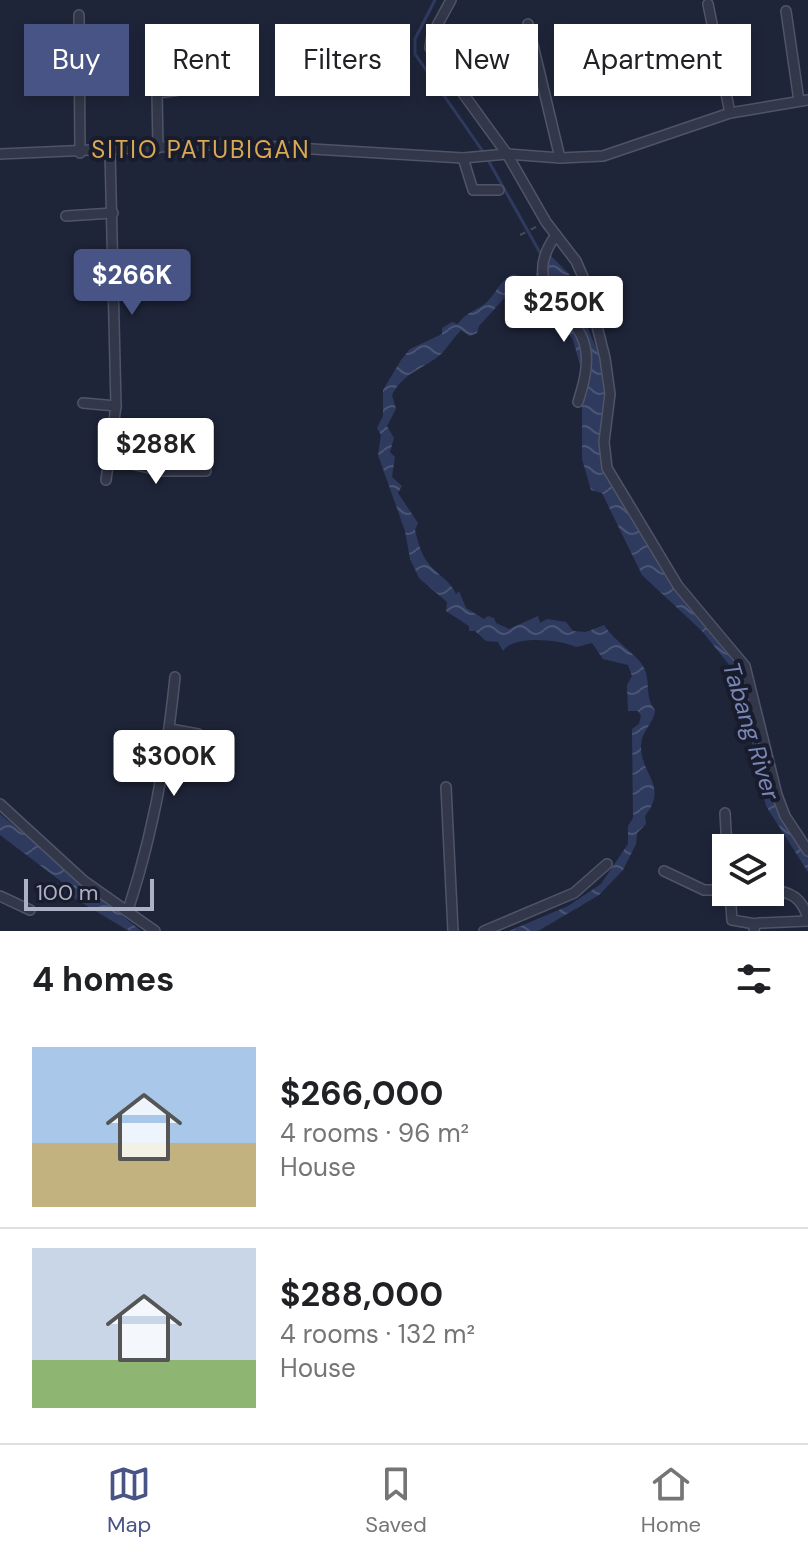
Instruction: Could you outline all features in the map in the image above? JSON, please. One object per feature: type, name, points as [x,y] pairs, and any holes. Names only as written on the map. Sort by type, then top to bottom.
[{"type":"street","points":[[451,0],[432,35],[430,48],[505,154],[555,238],[576,261],[587,286],[605,358],[610,394],[604,442],[607,468],[678,586],[745,666],[777,795],[785,816],[808,851]]},
{"type":"street","points":[[708,4],[730,113]]},
{"type":"street","points":[[0,154],[80,153],[227,144],[463,158],[505,154],[560,158],[603,156],[730,113],[804,101],[786,11]]},
{"type":"street","points":[[79,15],[80,153]]},
{"type":"street","points":[[538,66],[560,158]]},
{"type":"street","points":[[157,96],[158,148]]},
{"type":"street","points":[[106,480],[116,406],[110,151]]},
{"type":"street","points":[[463,158],[473,190],[499,190]]},
{"type":"street","points":[[66,216],[113,213]]},
{"type":"street","points":[[555,238],[542,269],[548,288],[586,350],[585,378],[578,402]]},
{"type":"street","points":[[85,291],[115,287]]},
{"type":"street","points":[[83,403],[116,406]]},
{"type":"street","points":[[162,471],[164,436]]},
{"type":"street","points":[[110,459],[162,471],[206,471]]},
{"type":"street","points":[[128,910],[149,846],[170,729],[175,677]]},
{"type":"street","points":[[170,729],[198,734]]},
{"type":"street","points":[[446,787],[453,931]]},
{"type":"street","points":[[0,804],[84,881],[155,931]]},
{"type":"street","points":[[725,813],[726,834]]},
{"type":"street","points":[[484,931],[574,893],[607,864]]},
{"type":"street","points":[[664,871],[704,890],[712,890]]},
{"type":"street","points":[[730,906],[732,920],[754,928],[808,924],[803,902],[784,893]]},
{"type":"street","points":[[0,896],[30,910]]},
{"type":"path","points":[[520,235],[546,222]]},
{"type":"water","name":"Tabang River","points":[[548,253],[574,279],[582,314],[603,365],[607,397],[601,446],[617,491],[665,574],[744,670],[765,765],[808,854],[808,872],[766,806],[739,685],[730,666],[702,631],[642,575],[602,493],[591,490],[582,459],[582,372],[573,340],[534,286],[539,259]]},
{"type":"water","points":[[514,274],[527,278],[526,288],[509,293],[479,326],[477,333],[470,336],[461,330],[440,355],[402,381],[392,395],[396,409],[387,426],[394,438],[390,452],[395,457],[392,477],[402,486],[398,493],[418,523],[415,530],[422,552],[456,594],[459,591],[466,608],[484,619],[488,616],[494,618],[496,623],[509,629],[538,616],[540,623],[547,619],[566,622],[573,631],[586,632],[604,625],[637,658],[646,673],[650,700],[655,710],[641,745],[654,788],[652,805],[645,816],[646,824],[637,833],[636,844],[623,870],[599,895],[538,931],[509,931],[568,906],[601,884],[628,844],[628,826],[633,818],[632,729],[639,724],[641,716],[638,711],[628,711],[627,685],[632,676],[628,665],[603,659],[592,643],[576,647],[559,642],[526,641],[516,642],[503,651],[498,642],[486,641],[475,631],[469,631],[469,626],[446,611],[447,602],[419,578],[410,559],[405,531],[378,455],[381,435],[377,428],[383,416],[383,390],[410,349],[442,334],[442,328],[452,322],[458,324],[487,302]]},
{"type":"water","points":[[0,814],[141,931],[129,931],[74,898],[62,882],[0,835]]},
{"type":"waterway","points":[[435,0],[415,39],[415,54],[484,153]]},
{"type":"waterway","points":[[488,160],[543,258]]},
{"type":"district","name":"SITIO PATUBIGAN","points":[[201,150]]}]
